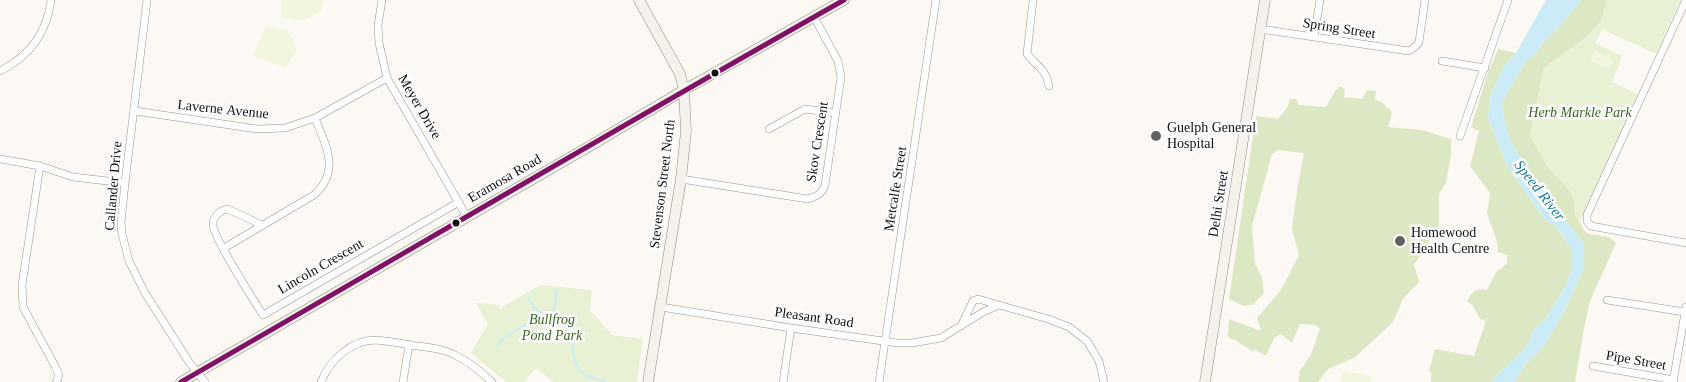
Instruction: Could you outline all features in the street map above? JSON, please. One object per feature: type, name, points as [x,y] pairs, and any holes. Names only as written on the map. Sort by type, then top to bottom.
[{"type":"main road","name":"Stevenson Street North","points":[[638,0],[680,74],[684,90],[686,131],[661,307],[648,382]]},
{"type":"main road","name":"Eramosa Road","points":[[180,382],[684,90],[844,0]]},
{"type":"main road","name":"Delhi Street","points":[[1205,382],[1265,0]]},
{"type":"street","points":[[0,71],[20,59],[38,39],[48,19],[51,0]]},
{"type":"street","name":"Callander Drive","points":[[147,0],[121,223],[123,244],[145,293],[205,382]]},
{"type":"street","name":"Meyer Drive","points":[[382,0],[378,25],[379,43],[388,78],[467,217]]},
{"type":"street","name":"Metcalfe Street","points":[[878,382],[936,0]]},
{"type":"street","points":[[1033,0],[1027,54],[1043,69],[1049,86]]},
{"type":"street","points":[[1314,37],[1320,0]]},
{"type":"street","name":"Spring Street","points":[[1260,29],[1405,52],[1413,49],[1419,42],[1425,0]]},
{"type":"street","points":[[1460,136],[1508,0]]},
{"type":"street","points":[[1686,0],[1587,215],[1587,222],[1591,226],[1686,243]]},
{"type":"street","name":"Skov Crescent","points":[[680,179],[808,199],[817,196],[823,191],[841,77],[840,66],[814,17]]},
{"type":"street","points":[[1442,62],[1485,68]]},
{"type":"street","name":"Laverne Avenue","points":[[134,112],[257,129],[285,128],[315,118],[388,78]]},
{"type":"street","points":[[769,129],[805,109],[836,113]]},
{"type":"street","points":[[224,248],[314,195],[319,190],[327,177],[330,163],[329,154],[315,118]]},
{"type":"street","points":[[0,159],[40,166],[73,177],[125,184]]},
{"type":"street","points":[[40,166],[22,295],[23,307],[29,320],[59,375],[56,382]]},
{"type":"street","name":"Lincoln Crescent","points":[[262,225],[228,209],[221,211],[213,219],[212,225],[263,315],[459,202]]},
{"type":"street","points":[[961,326],[973,301],[978,300],[1048,319],[1069,327],[1087,341],[1099,361],[1104,382]]},
{"type":"street","points":[[1607,300],[1686,309],[1674,381]]},
{"type":"street","name":"Pleasant Road","points":[[661,307],[791,328],[912,343],[941,338],[983,312],[997,306]]},
{"type":"street","points":[[783,382],[791,328]]},
{"type":"street","points":[[321,382],[334,360],[344,352],[356,345],[377,340],[409,344],[454,354],[474,366],[492,382]]},
{"type":"street","points":[[403,382],[409,344]]},
{"type":"street","name":"Pipe Street","points":[[1593,366],[1674,381]]},
{"type":"green space","points":[[282,0],[323,0],[321,11],[303,21],[281,18]]},
{"type":"green space","points":[[1581,0],[1607,0],[1602,19],[1585,38],[1544,68],[1530,135],[1546,165],[1571,192],[1574,199],[1575,214],[1585,232],[1609,237],[1616,243],[1590,301],[1575,382],[1514,382],[1525,365],[1543,347],[1564,312],[1584,267],[1584,244],[1530,173],[1510,140],[1502,102],[1526,61],[1535,54]]},
{"type":"green space","name":"Herb Markle Park","points":[[1607,0],[1681,0],[1656,54],[1602,29],[1595,43],[1622,56],[1612,82],[1638,94],[1580,222],[1575,214],[1574,199],[1571,192],[1546,165],[1530,135],[1544,68],[1592,32],[1603,17]]},
{"type":"green space","points":[[267,25],[287,30],[297,49],[286,68],[254,56],[253,53]]},
{"type":"green space","points":[[1498,49],[1516,53],[1505,64],[1490,97],[1488,118],[1507,166],[1542,216],[1557,228],[1571,249],[1571,271],[1565,287],[1546,318],[1533,330],[1528,345],[1490,382],[1431,382],[1429,371],[1435,349],[1474,356],[1486,321],[1480,319],[1473,306],[1467,301],[1475,291],[1480,289],[1487,290],[1496,272],[1507,263],[1507,255],[1498,252],[1497,242],[1487,213],[1490,193],[1470,166],[1479,131],[1471,127],[1486,78]]},
{"type":"green space","points":[[1595,50],[1614,60],[1610,69],[1590,60]]},
{"type":"green space","points":[[1341,86],[1345,90],[1344,97],[1362,99],[1367,90],[1376,91],[1375,100],[1382,102],[1392,112],[1388,127],[1422,130],[1451,139],[1451,155],[1446,183],[1439,194],[1439,226],[1414,265],[1419,282],[1403,299],[1393,322],[1354,358],[1328,369],[1318,382],[1298,382],[1300,371],[1311,354],[1320,329],[1316,325],[1300,324],[1292,343],[1281,334],[1274,338],[1266,356],[1256,350],[1252,351],[1228,337],[1229,319],[1261,331],[1257,318],[1281,290],[1299,255],[1292,229],[1304,153],[1279,150],[1272,154],[1252,226],[1255,264],[1262,277],[1264,293],[1254,304],[1244,306],[1229,299],[1256,116],[1278,119],[1287,108],[1290,99],[1296,99],[1299,105],[1326,107],[1335,91]]},
{"type":"green space","name":"Bullfrog Pond Park","points":[[540,285],[592,290],[590,312],[612,335],[643,339],[637,382],[553,382],[536,368],[524,382],[506,382],[471,353],[488,324],[476,303],[500,305],[499,309]]},
{"type":"green space","points":[[1345,371],[1368,375],[1372,382],[1340,382],[1342,373]]},
{"type":"water","name":"Speed River","points":[[1546,0],[1581,0],[1535,54],[1526,61],[1502,102],[1504,118],[1510,140],[1530,173],[1584,244],[1584,267],[1564,312],[1543,347],[1525,365],[1514,382],[1490,382],[1528,345],[1533,330],[1546,318],[1565,287],[1571,271],[1571,249],[1557,228],[1542,216],[1507,166],[1488,118],[1490,97],[1505,64],[1516,53]]},
{"type":"waterway","points":[[550,316],[554,309],[557,290]]},
{"type":"waterway","points":[[528,298],[536,309],[564,325],[571,337],[574,356],[579,369],[584,374],[606,382]]},
{"type":"waterway","points":[[497,346],[507,336],[528,323],[538,312]]},
{"type":"transit line","points":[[181,382],[844,0]]},
{"type":"place","name":"Guelph General Hospital","points":[[1156,136]]},
{"type":"place","name":"Homewood Health Centre","points":[[1400,241]]}]
